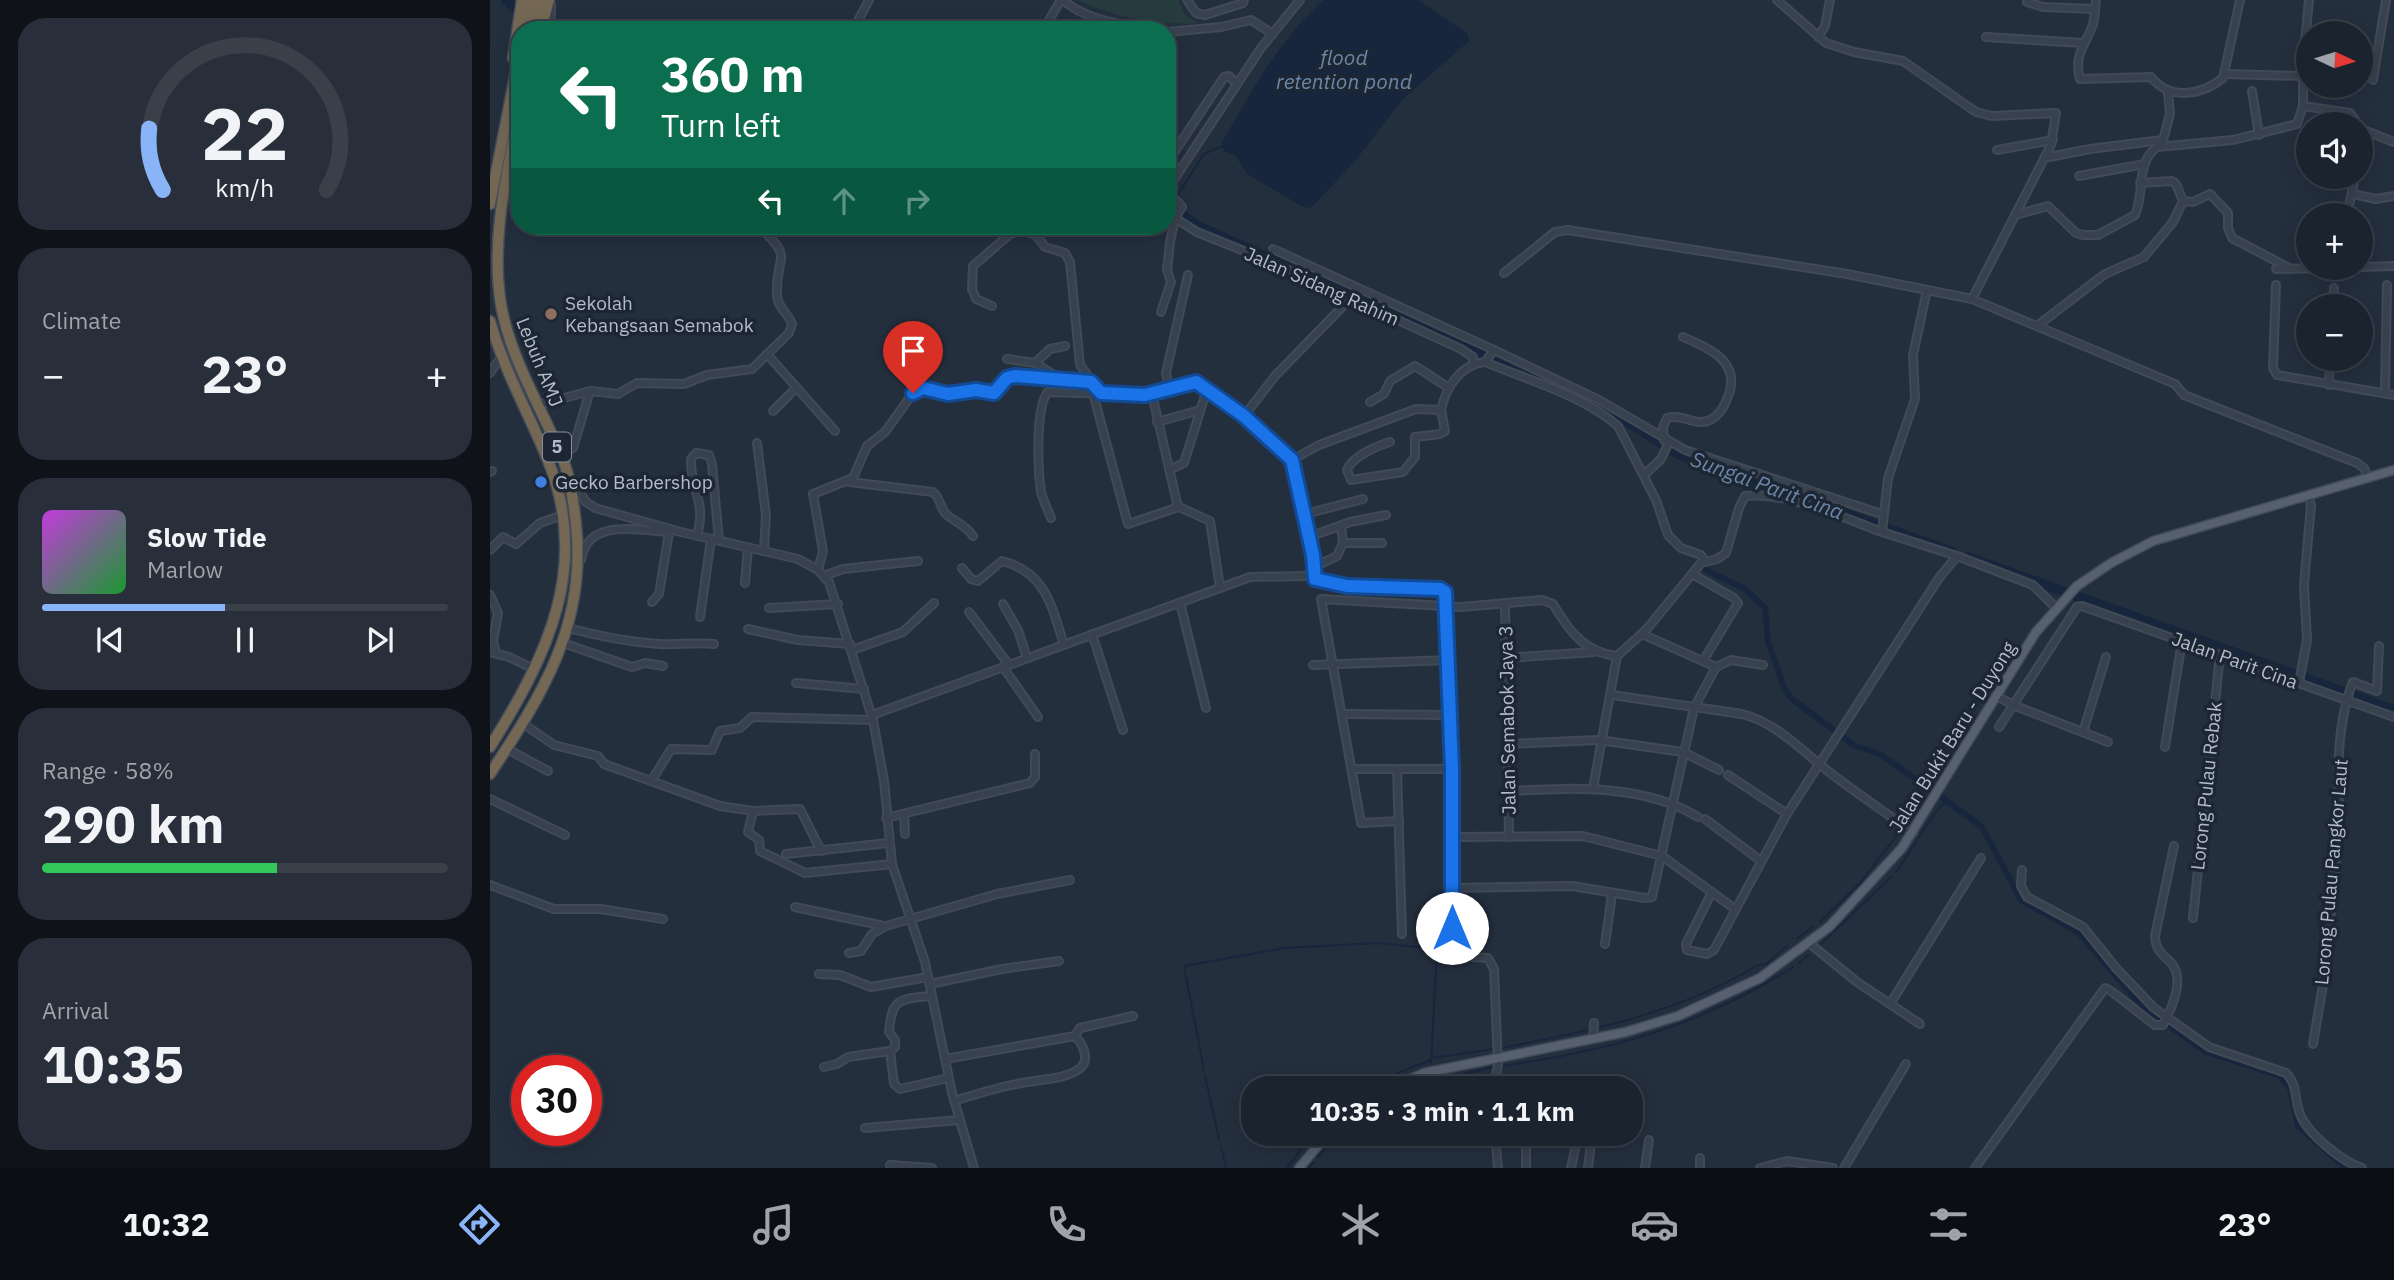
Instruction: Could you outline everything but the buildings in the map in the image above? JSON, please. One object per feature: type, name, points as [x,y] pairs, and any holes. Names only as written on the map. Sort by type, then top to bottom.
[{"type":"highway","points":[[530,0],[531,21]]},
{"type":"highway","points":[[531,21],[540,0]]},
{"type":"highway","points":[[531,21],[550,0]]},
{"type":"highway","points":[[490,204],[511,92]]},
{"type":"highway","points":[[507,110],[511,95]]},
{"type":"highway","name":"Lebuh AMJ","points":[[490,774],[553,669],[568,628],[579,571],[574,501],[565,466],[508,332],[496,273],[498,234],[511,166]]},
{"type":"highway","name":"Lebuh AMJ","points":[[491,328],[501,357],[547,458],[564,515],[566,549],[558,611],[536,670],[491,743]]},
{"type":"main road","name":"Jalan Bukit Baru - Duyong","points":[[1417,1076],[1498,1058],[1594,1031],[1678,1016],[1724,997],[1783,964],[1810,943],[1858,897],[1913,833],[1996,696],[2058,605],[2077,586],[2111,563],[2153,541],[2394,470]]},
{"type":"main road","points":[[1299,1168],[1318,1146]]},
{"type":"street","points":[[858,21],[869,0]]},
{"type":"street","points":[[1049,21],[1062,0],[1069,6],[1108,21]]},
{"type":"street","points":[[1187,0],[1196,13],[1205,15],[1243,1]]},
{"type":"street","points":[[1176,170],[1300,0]]},
{"type":"street","points":[[1778,0],[1818,37],[1835,47],[1903,61],[1983,114],[2056,113],[2053,140],[1972,299]]},
{"type":"street","points":[[1818,37],[1825,26],[1830,0]]},
{"type":"street","points":[[2096,0],[2093,23],[2082,43],[2077,65],[2080,79],[2151,77],[2168,92],[2203,91],[2226,74],[2296,76]]},
{"type":"street","points":[[2226,74],[2240,0]]},
{"type":"street","points":[[2307,21],[2309,0]]},
{"type":"street","points":[[2373,80],[2386,0],[2394,2]]},
{"type":"street","points":[[2027,2],[2043,7],[2095,9]]},
{"type":"street","points":[[1176,31],[1221,27],[1244,20],[1257,23],[1273,34]]},
{"type":"street","points":[[1986,37],[2082,43]]},
{"type":"street","points":[[1176,149],[1224,77],[1229,76],[1237,84]]},
{"type":"street","points":[[2252,91],[2259,135]]},
{"type":"street","points":[[2015,215],[2048,206],[2076,233],[2098,235],[2135,215],[2145,164],[2153,150],[2162,143],[2170,114],[2168,92]]},
{"type":"street","points":[[2043,158],[2090,149],[2233,141],[2259,135],[2297,124],[2302,98]]},
{"type":"street","points":[[2302,106],[2343,112]]},
{"type":"street","points":[[2373,134],[2394,142]]},
{"type":"street","points":[[1997,150],[2053,140]]},
{"type":"street","points":[[2079,176],[2145,164]]},
{"type":"street","points":[[2037,326],[2105,274],[2144,257],[2173,222],[2183,201],[2176,184],[2172,181],[2140,183]]},
{"type":"street","points":[[2350,203],[2354,189]]},
{"type":"street","points":[[2353,194],[2376,199],[2394,196]]},
{"type":"street","points":[[2183,201],[2193,202],[2205,195],[2213,197],[2228,214],[2228,228],[2232,238],[2291,269]]},
{"type":"street","points":[[1176,199],[1181,204],[1176,217]]},
{"type":"street","name":"Jalan Sidang Rahim","points":[[1176,217],[1198,232],[1345,295],[1468,353],[1480,362],[1608,417],[1618,426],[1646,473],[1668,535],[1681,548],[1701,555],[1704,560]]},
{"type":"street","points":[[1504,273],[1548,236],[1568,230],[1794,265],[1972,299],[2175,384],[2184,395],[2357,463],[2364,468],[2368,478]]},
{"type":"street","points":[[538,405],[590,391],[618,394],[637,383],[684,384],[707,375],[752,369],[789,333],[792,324],[779,305],[777,294],[782,251],[768,235]]},
{"type":"street","points":[[992,306],[976,299],[972,289],[973,266],[1009,235]]},
{"type":"street","points":[[1036,235],[1045,247],[1062,251],[1069,262],[1080,365],[1097,393],[1128,524],[1179,507],[1210,521],[1220,588]]},
{"type":"street","points":[[1161,312],[1171,282],[1167,259],[1172,235]]},
{"type":"street","points":[[1273,249],[1599,400],[1666,445],[1882,516]]},
{"type":"street","points":[[2373,267],[2394,266]]},
{"type":"street","points":[[2276,269],[2296,269]]},
{"type":"street","points":[[1168,388],[1166,373],[1188,275]]},
{"type":"street","points":[[2276,285],[2274,372],[2329,385],[2394,395]]},
{"type":"street","points":[[2385,393],[2387,285]]},
{"type":"street","points":[[2334,288],[2334,294]]},
{"type":"street","points":[[1882,530],[1888,478],[1915,399],[1913,355],[1927,290]]},
{"type":"street","points":[[1244,416],[1275,376],[1334,318],[1345,304],[1345,295]]},
{"type":"street","points":[[1646,473],[1666,445],[1663,427],[1667,418],[1679,416],[1701,422],[1710,420],[1725,404],[1731,385],[1729,367],[1724,359],[1684,337]]},
{"type":"street","points":[[1035,363],[1050,349],[1065,346]]},
{"type":"street","points":[[1390,442],[1349,464],[1347,470],[1352,480],[1403,472],[1415,457],[1415,438],[1440,435],[1445,431],[1441,410],[1449,388],[1458,374],[1494,351]]},
{"type":"street","points":[[767,355],[835,431]]},
{"type":"street","points":[[490,373],[501,357]]},
{"type":"street","points":[[1007,359],[1035,363],[1053,377]]},
{"type":"street","points":[[1370,402],[1384,394],[1391,381],[1415,366],[1449,388]]},
{"type":"street","points":[[2329,385],[2330,371]]},
{"type":"street","points":[[849,482],[857,473],[867,446],[885,432],[901,407],[918,390],[923,388],[955,394],[972,391],[994,393],[1010,376],[1053,377],[1091,382]]},
{"type":"street","points":[[1051,518],[1041,492],[1041,401],[1048,393],[1152,394],[1189,382],[1207,389],[1244,416],[1292,460],[1305,514],[1314,567],[1313,576]]},
{"type":"street","points":[[773,411],[795,389]]},
{"type":"street","points":[[1169,470],[1184,463],[1207,389]]},
{"type":"street","points":[[560,454],[573,448],[590,391]]},
{"type":"street","points":[[1152,394],[1179,507]]},
{"type":"street","points":[[1292,460],[1319,445],[1416,409],[1441,410]]},
{"type":"street","points":[[1157,422],[1200,410]]},
{"type":"street","points":[[757,443],[766,515],[764,551]]},
{"type":"street","points":[[698,536],[703,510],[692,480],[691,458],[701,452],[709,455],[712,464],[715,540],[700,617]]},
{"type":"street","points":[[565,466],[579,492],[596,508],[681,532],[797,559],[821,573],[838,604],[872,718],[882,768],[892,864],[929,980],[948,1078],[974,1168]]},
{"type":"street","points":[[821,573],[823,551],[813,494],[849,482],[933,492],[939,497],[943,511],[964,524],[973,536]]},
{"type":"street","points":[[1593,788],[1618,656],[1642,634],[1704,560],[1717,559],[1728,549],[1745,496],[1755,495],[1810,507],[1957,556],[2033,586],[2058,605]]},
{"type":"street","points":[[2299,681],[2308,625],[2304,585],[2311,505],[2308,495]]},
{"type":"street","points":[[1305,514],[1363,499]]},
{"type":"street","points":[[490,550],[503,537],[516,544],[540,523],[564,515]]},
{"type":"street","points":[[1309,537],[1386,515]]},
{"type":"street","points":[[1314,567],[1337,556],[1343,543],[1341,527]]},
{"type":"street","points":[[579,571],[585,544],[602,531],[614,529],[681,532]]},
{"type":"street","points":[[652,602],[659,594],[670,532]]},
{"type":"street","points":[[1343,543],[1382,543]]},
{"type":"street","points":[[744,583],[748,548]]},
{"type":"street","points":[[1712,892],[1686,944],[1687,950],[1712,953],[1787,814],[1819,762],[1939,578],[1957,556]]},
{"type":"street","points":[[821,573],[918,561]]},
{"type":"street","points":[[962,568],[971,579],[978,581],[1002,561],[1036,580],[1049,597],[1064,645]]},
{"type":"street","points":[[1692,573],[1738,603],[1703,661]]},
{"type":"street","points":[[652,780],[671,749],[712,750],[720,732],[740,728],[752,717],[872,718],[1027,658],[1259,575],[1313,576],[1319,582],[1347,586],[1442,590],[1448,607],[1452,928]]},
{"type":"street","points":[[490,596],[498,613],[493,653],[536,670]]},
{"type":"street","points":[[1399,821],[1361,822],[1354,769],[1321,599],[1448,607],[1534,600],[1553,604],[1561,619],[1594,652]]},
{"type":"street","points":[[748,629],[798,640],[851,647],[903,632],[934,603]]},
{"type":"street","points":[[1180,603],[1206,708]]},
{"type":"street","points":[[769,608],[838,604]]},
{"type":"street","points":[[1003,604],[1027,658]]},
{"type":"street","name":"Jalan Semabok Jaya 3","points":[[1505,604],[1509,837]]},
{"type":"street","name":"Jalan Parit Cina","points":[[2012,705],[2077,607],[2089,606],[2182,641],[2347,695],[2394,717]]},
{"type":"street","points":[[969,612],[1038,717]]},
{"type":"street","points":[[568,628],[612,639],[662,644],[684,641],[714,643]]},
{"type":"street","points":[[1092,634],[1123,730]]},
{"type":"street","points":[[1642,634],[1716,667]]},
{"type":"street","points":[[2165,747],[2182,641]]},
{"type":"street","points":[[563,643],[632,667],[645,663],[663,666]]},
{"type":"street","points":[[2347,695],[2353,682],[2377,691],[2379,646]]},
{"type":"street","points":[[1506,658],[1577,656],[1594,652],[1618,656]]},
{"type":"street","name":"Lorong Pulau Rebak","points":[[2193,918],[2220,654]]},
{"type":"street","points":[[2083,732],[2106,657]]},
{"type":"street","points":[[1313,665],[1334,662],[1449,660]]},
{"type":"street","points":[[1452,888],[1572,886],[1612,894],[1652,897],[1694,708],[1716,667],[1731,660],[1763,665]]},
{"type":"street","points":[[796,683],[864,689]]},
{"type":"street","points":[[1612,695],[1751,716],[1790,740],[1913,833]]},
{"type":"street","name":"Lorong Pulau Pangkor Laut","points":[[2313,1044],[2325,973],[2340,815],[2338,792],[2347,695]]},
{"type":"street","points":[[1996,696],[2012,705],[2108,742]]},
{"type":"street","points":[[1999,727],[2012,705]]},
{"type":"street","points":[[1343,714],[1451,715]]},
{"type":"street","points":[[522,723],[554,745],[597,756],[604,764],[720,806],[752,811],[800,809],[821,851]]},
{"type":"street","points":[[1507,744],[1603,740],[1683,752],[1719,770]]},
{"type":"street","points":[[506,749],[548,771]]},
{"type":"street","points":[[886,818],[904,816],[1030,783],[1035,777],[1035,754]]},
{"type":"street","points":[[1354,769],[1452,769]]},
{"type":"street","points":[[1397,769],[1402,934]]},
{"type":"street","points":[[1728,775],[1787,814]]},
{"type":"street","points":[[1508,791],[1593,788],[1674,803],[1701,818],[1761,861]]},
{"type":"street","points":[[490,799],[565,835]]},
{"type":"street","points":[[752,811],[748,832],[758,840],[761,851],[799,871],[836,872],[892,864]]},
{"type":"street","points":[[904,816],[905,834]]},
{"type":"street","points":[[1452,837],[1583,836],[1662,856],[1735,909]]},
{"type":"street","points":[[786,854],[888,843]]},
{"type":"street","points":[[1975,1168],[2105,988],[2111,989],[2121,1001],[2155,1025],[2166,1019],[2175,999],[2175,970],[2156,948],[2155,936],[2174,846]]},
{"type":"street","points":[[1890,1004],[1981,858]]},
{"type":"street","points":[[2022,870],[2021,886],[2027,897],[2083,927],[2139,993],[2166,1019],[2209,1047],[2286,1073],[2292,1079],[2305,1123],[2348,1162],[2362,1168]]},
{"type":"street","points":[[849,953],[861,951],[872,934],[886,926],[911,921],[997,894],[1070,880]]},
{"type":"street","points":[[490,885],[554,909],[600,909],[663,919]]},
{"type":"street","points":[[1605,944],[1612,894]]},
{"type":"street","points":[[795,907],[886,926]]},
{"type":"street","points":[[1810,943],[1857,982],[1920,1024]]},
{"type":"street","points":[[1473,957],[1488,958],[1493,964],[1498,1058],[1496,1076]]},
{"type":"street","points":[[819,974],[840,975],[871,987],[1059,961]]},
{"type":"street","points":[[932,996],[897,1002],[890,1013],[889,1032],[895,1044],[890,1051],[896,1087],[948,1078]]},
{"type":"street","points":[[945,1059],[1075,1036],[1080,1028],[1094,1023],[1133,1016]]},
{"type":"street","points":[[954,1101],[981,1092],[1038,1082],[1078,1070],[1084,1064],[1085,1052],[1075,1036]]},
{"type":"street","points":[[824,1067],[837,1064],[848,1057],[890,1051]]},
{"type":"street","points":[[1844,1168],[1906,1064]]},
{"type":"street","points":[[865,1128],[959,1120]]},
{"type":"street","points":[[1646,1168],[1649,1140]]},
{"type":"street","points":[[1496,1146],[1498,1168]]},
{"type":"street","points":[[1526,1146],[1526,1168]]},
{"type":"street","points":[[1571,1168],[1576,1146]]},
{"type":"street","points":[[1588,1168],[1591,1146]]},
{"type":"street","points":[[1700,1158],[1700,1168]]},
{"type":"street","points":[[1760,1168],[1787,1161],[1833,1168]]},
{"type":"street","points":[[890,1165],[932,1168]]},
{"type":"green space","points":[[1077,0],[1179,0],[1184,14],[1197,23],[1151,21],[1106,11]]},
{"type":"water","name":"flood retention pond","points":[[1324,0],[1418,0],[1467,33],[1469,41],[1401,101],[1356,160],[1312,207],[1305,208],[1247,174],[1235,155],[1224,151],[1222,142],[1280,48],[1308,14]]},
{"type":"waterway","name":"Sungai Parit Cina","points":[[506,0],[526,19]]},
{"type":"waterway","points":[[1177,196],[1204,154],[1223,146]]},
{"type":"waterway","name":"Sungai Parit Cina","points":[[1176,210],[1198,226],[1611,411],[1678,454],[1953,552]]},
{"type":"waterway","name":"Sungai Parit Cina","points":[[1968,557],[2394,710]]},
{"type":"waterway","points":[[1706,570],[1745,589],[1765,608],[1768,641],[1784,688],[1792,699],[1855,746],[1880,754],[1928,788]]},
{"type":"waterway","points":[[1906,823],[1920,797]]},
{"type":"waterway","points":[[1942,797],[1982,827],[2021,900],[2079,933],[2135,998],[2154,1015],[2206,1052],[2280,1076],[2290,1088],[2298,1126],[2346,1168]]},
{"type":"waterway","points":[[1896,872],[1947,800]]},
{"type":"waterway","points":[[1820,922],[1862,881],[1900,831]]},
{"type":"waterway","points":[[1821,944],[1891,877]]},
{"type":"waterway","points":[[1797,939],[1814,926]]},
{"type":"waterway","points":[[1437,949],[1455,938],[1462,928]]},
{"type":"waterway","points":[[1204,1070],[1184,966],[1285,948],[1378,943],[1437,949],[1431,1063]]},
{"type":"waterway","points":[[1501,1048],[1568,1035],[1666,1008],[1728,982],[1758,965],[1766,964],[1787,946]]},
{"type":"waterway","points":[[1799,963],[1808,955]]},
{"type":"waterway","points":[[1502,1066],[1581,1052],[1653,1033],[1723,1006],[1793,967]]},
{"type":"waterway","points":[[1432,1058],[1494,1049]]},
{"type":"waterway","points":[[1390,1076],[1431,1060]]},
{"type":"waterway","points":[[1455,1076],[1494,1067]]},
{"type":"waterway","points":[[1205,1076],[1219,1139]]},
{"type":"waterway","points":[[1221,1146],[1226,1168]]},
{"type":"waterway","points":[[1287,1168],[1304,1146]]},
{"type":"waterway","points":[[1318,1156],[1328,1146]]},
{"type":"waterway","points":[[1309,1168],[1314,1162]]},
{"type":"place","name":"Sekolah Kebangsaan Semabok","points":[[551,314]]},
{"type":"place","name":"Gecko Barbershop","points":[[541,482]]},
{"type":"route","points":[[913,393],[923,388],[948,394],[976,390],[994,393],[1010,376],[1053,377],[1091,382],[1101,393],[1145,395],[1196,382],[1244,416],[1292,460],[1313,555],[1315,579],[1347,586],[1440,589],[1445,592],[1448,607],[1452,769],[1452,928]]}]
